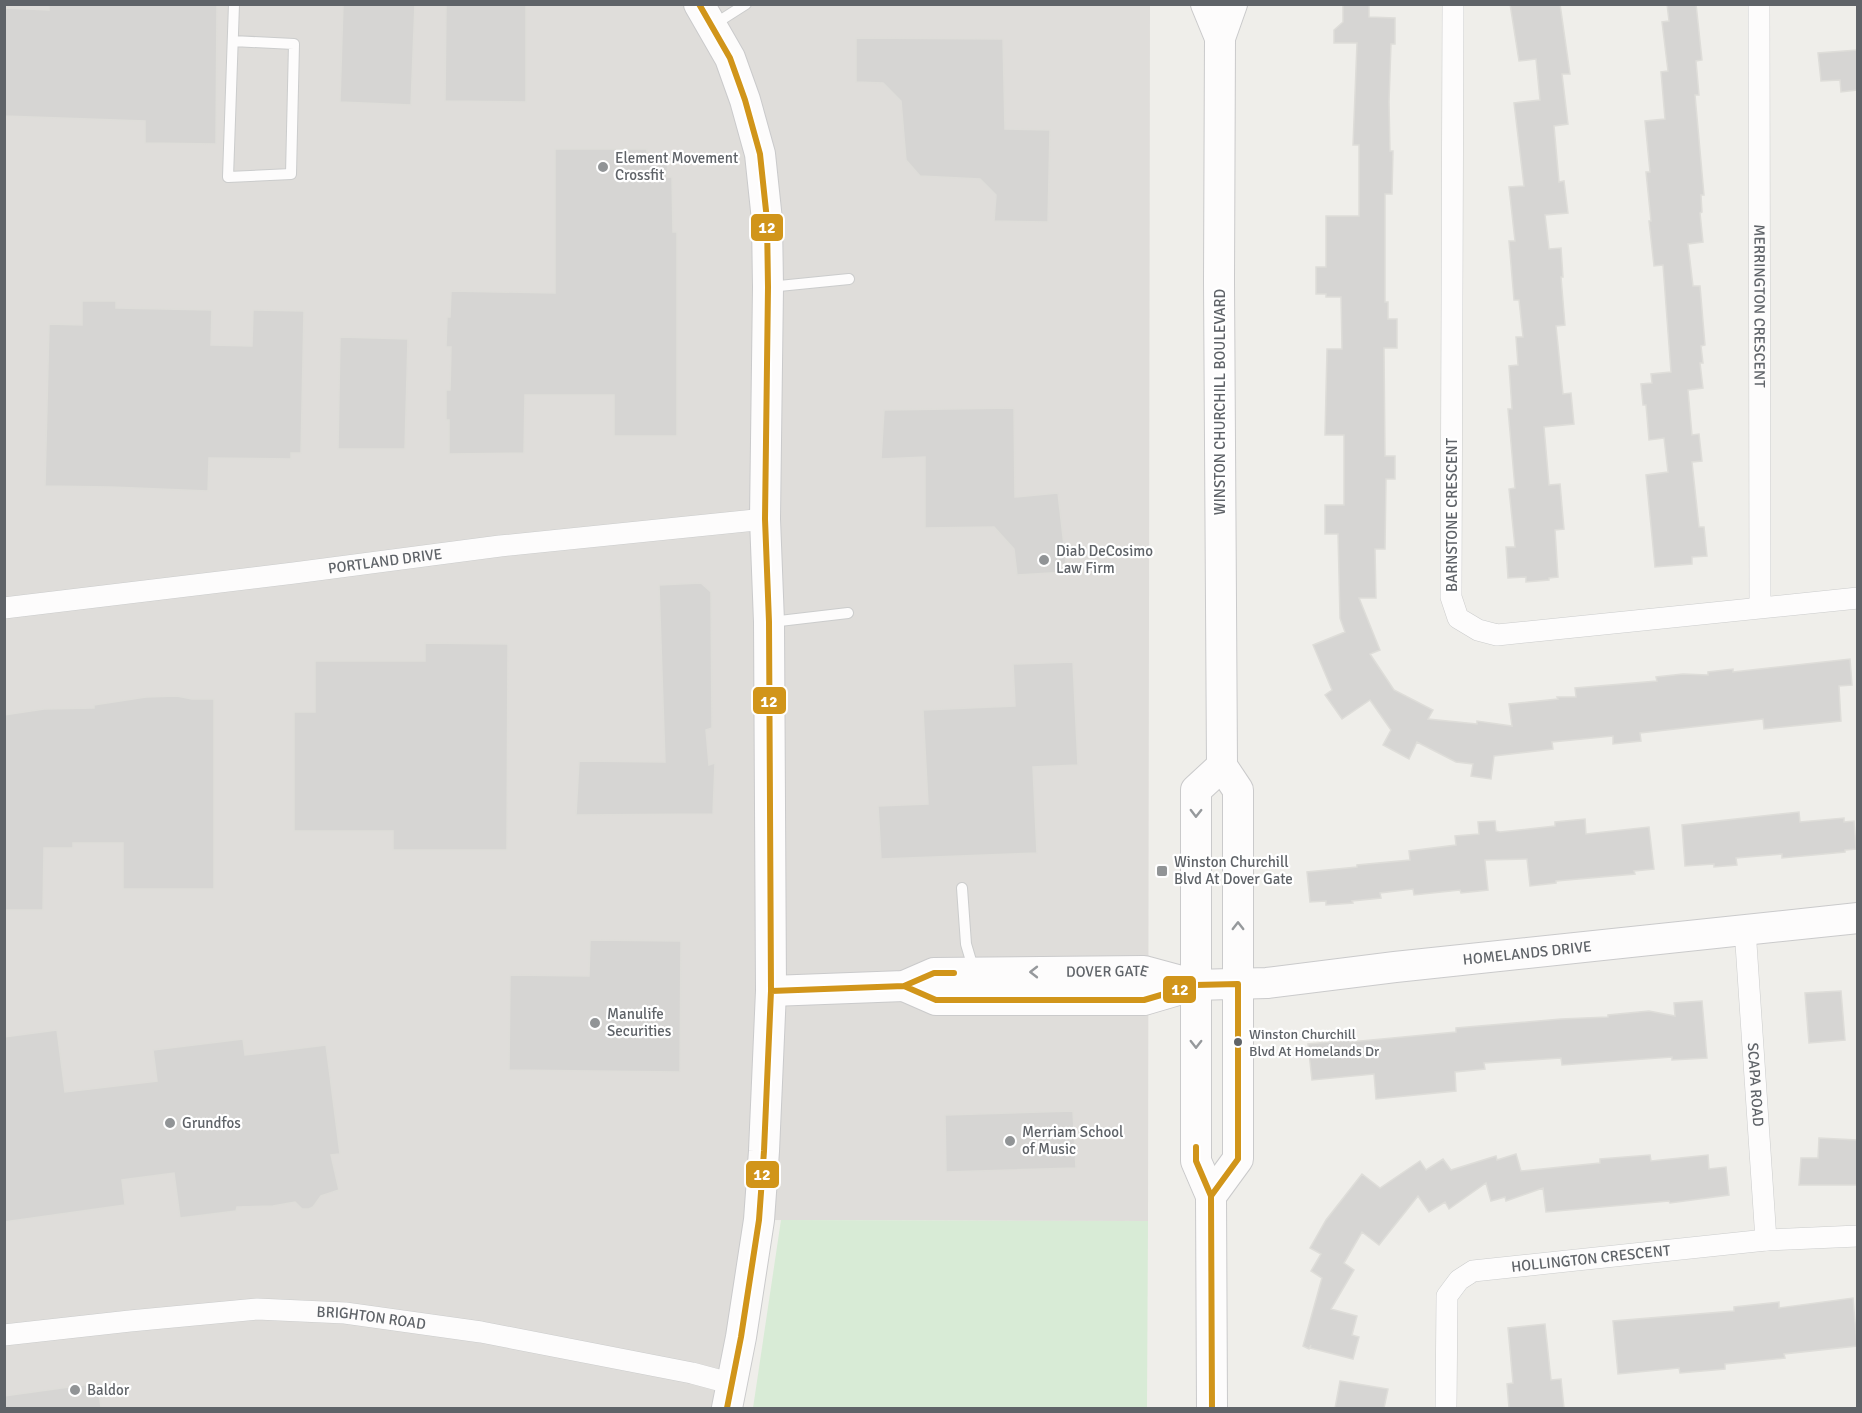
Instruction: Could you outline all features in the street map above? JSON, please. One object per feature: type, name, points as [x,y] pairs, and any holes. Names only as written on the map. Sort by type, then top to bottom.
[{"type":"street","name":"WINSTON CHURCHILL BOULEVARD","points":[[1206,4],[1220,38]]},
{"type":"street","name":"WINSTON CHURCHILL BOULEVARD","points":[[1222,766],[1220,38],[1232,4]]},
{"type":"street","name":"BARNSTONE CRESCENT","points":[[1453,4],[1451,597],[1458,618],[1479,630],[1497,635],[1857,598]]},
{"type":"street","name":"MERRINGTON CRESCENT","points":[[1759,4],[1760,607]]},
{"type":"street","points":[[705,15],[730,58],[745,100],[760,153],[767,220],[765,519],[769,622],[771,991],[759,1220],[730,1396]]},
{"type":"street","name":"PORTLAND DRIVE","points":[[4,608],[500,546],[765,519]]},
{"type":"street","points":[[1211,1196],[1238,1159],[1238,790],[1222,766],[1196,790],[1196,1161],[1211,1196],[1212,1408]]},
{"type":"street","name":"HOMELANDS DRIVE","points":[[1195,985],[1267,984],[1406,965],[1857,918]]},
{"type":"street","name":"SCAPA ROAD","points":[[1745,929],[1766,1240]]},
{"type":"street","name":"DOVER GATE","points":[[771,991],[904,986],[934,973],[974,972],[1144,971],[1195,985]]},
{"type":"street","name":"DOVER GATE","points":[[904,986],[936,1000],[1144,1000],[1195,985]]},
{"type":"street","name":"HOLLINGTON CRESCENT","points":[[1446,1408],[1447,1296],[1459,1280],[1473,1271],[1766,1240],[1857,1236]]},
{"type":"street","name":"BRIGHTON ROAD","points":[[4,1335],[130,1320],[257,1309],[345,1312],[481,1332],[692,1373],[730,1396]]},
{"type":"lane","points":[[233,41],[294,44],[291,174],[228,177],[234,4]]},
{"type":"lane","points":[[705,15],[746,4]]},
{"type":"lane","points":[[768,287],[849,279]]},
{"type":"lane","points":[[769,622],[848,613]]},
{"type":"lane","points":[[962,888],[966,944],[974,972]]},
{"type":"shaded area","points":[[5,5],[1150,5],[1148,1221],[759,1220],[727,1408],[5,1408]]},
{"type":"green space","points":[[781,1220],[1148,1221],[1147,1408],[753,1408]]},
{"type":"building","points":[[49,4],[217,4],[216,144],[145,143],[145,121],[4,116],[4,8],[49,10]]},
{"type":"building","points":[[343,4],[415,4],[411,105],[340,102]]},
{"type":"building","points":[[446,4],[526,4],[526,102],[445,101]]},
{"type":"building","points":[[1343,4],[1369,4],[1369,17],[1395,18],[1395,44],[1391,44],[1389,102],[1390,151],[1393,151],[1392,194],[1385,194],[1385,302],[1388,302],[1388,319],[1397,319],[1397,348],[1384,348],[1385,456],[1395,456],[1395,479],[1386,479],[1385,549],[1375,549],[1376,598],[1359,598],[1380,650],[1370,654],[1394,690],[1433,710],[1428,719],[1477,724],[1477,721],[1512,726],[1509,704],[1558,699],[1557,697],[1576,697],[1575,688],[1657,681],[1656,677],[1683,674],[1708,675],[1708,672],[1733,669],[1733,672],[1850,659],[1852,685],[1839,686],[1841,721],[1764,729],[1763,719],[1640,733],[1641,741],[1613,744],[1613,736],[1552,742],[1553,749],[1494,756],[1491,779],[1471,776],[1473,764],[1456,762],[1417,742],[1409,759],[1383,745],[1391,730],[1370,700],[1342,719],[1325,695],[1332,690],[1313,645],[1345,632],[1340,618],[1338,534],[1325,534],[1325,505],[1344,505],[1344,435],[1325,435],[1327,349],[1342,349],[1341,297],[1316,294],[1316,267],[1326,267],[1326,216],[1359,216],[1359,145],[1353,145],[1357,43],[1334,43],[1334,30],[1343,22]]},
{"type":"building","points":[[1510,4],[1560,4],[1570,74],[1562,74],[1568,124],[1554,126],[1559,182],[1564,181],[1568,213],[1545,215],[1549,249],[1561,248],[1565,325],[1556,326],[1563,394],[1571,393],[1574,424],[1544,427],[1549,485],[1560,484],[1564,529],[1555,530],[1558,577],[1526,582],[1526,577],[1508,578],[1506,547],[1515,547],[1509,489],[1515,488],[1508,409],[1512,409],[1509,366],[1518,365],[1516,337],[1523,337],[1519,300],[1514,300],[1509,241],[1515,241],[1509,187],[1524,186],[1514,103],[1540,100],[1536,59],[1519,61]]},
{"type":"building","points":[[1667,4],[1696,4],[1702,60],[1696,61],[1699,95],[1695,95],[1704,195],[1701,195],[1702,212],[1700,213],[1703,242],[1688,244],[1693,286],[1700,286],[1705,345],[1701,346],[1703,363],[1700,363],[1703,388],[1688,390],[1692,435],[1699,434],[1702,461],[1692,462],[1699,527],[1704,527],[1707,556],[1692,557],[1692,564],[1655,567],[1646,475],[1668,472],[1664,438],[1649,440],[1646,405],[1643,405],[1641,384],[1652,383],[1651,374],[1671,372],[1663,265],[1654,266],[1649,221],[1651,221],[1646,172],[1650,172],[1645,121],[1665,119],[1661,72],[1668,71],[1662,22],[1669,21]]},
{"type":"building","points":[[856,38],[1003,39],[1005,129],[1050,130],[1048,222],[994,221],[996,195],[980,179],[920,176],[906,160],[901,101],[883,83],[856,82]]},
{"type":"building","points":[[1857,50],[1857,90],[1841,92],[1840,80],[1821,81],[1818,53]]},
{"type":"building","points":[[555,149],[647,149],[647,157],[668,157],[667,177],[672,177],[673,232],[677,232],[677,436],[614,436],[614,395],[525,395],[524,453],[449,454],[446,390],[450,390],[451,347],[446,347],[451,291],[555,293]]},
{"type":"building","points":[[82,301],[116,301],[116,308],[212,310],[211,345],[252,346],[253,310],[304,311],[301,453],[291,453],[291,459],[209,458],[208,491],[45,486],[49,324],[82,325]]},
{"type":"building","points":[[340,337],[408,339],[405,449],[338,449]]},
{"type":"building","points":[[1014,408],[1015,497],[1058,493],[1067,572],[1017,575],[1014,549],[994,527],[925,528],[925,457],[881,459],[884,410]]},
{"type":"building","points":[[701,583],[711,592],[712,728],[706,730],[709,765],[715,763],[713,814],[576,815],[579,761],[665,762],[659,585]]},
{"type":"building","points":[[425,643],[508,644],[507,850],[393,850],[393,831],[294,831],[294,712],[315,712],[315,661],[425,661]]},
{"type":"building","points":[[1073,662],[1078,765],[1033,767],[1037,853],[881,859],[878,806],[928,804],[923,710],[1015,706],[1013,664]]},
{"type":"building","points":[[177,696],[214,699],[214,889],[123,889],[123,843],[73,843],[73,848],[44,848],[43,910],[4,910],[4,715],[44,709],[94,708],[94,705],[146,697]]},
{"type":"building","points":[[1799,812],[1800,822],[1844,818],[1844,822],[1854,821],[1856,849],[1782,858],[1782,854],[1736,858],[1737,865],[1685,866],[1682,825]]},
{"type":"building","points":[[1585,819],[1586,834],[1649,827],[1654,869],[1634,871],[1635,874],[1556,881],[1556,883],[1530,886],[1527,859],[1485,860],[1488,890],[1461,893],[1460,890],[1414,895],[1413,889],[1380,893],[1381,898],[1352,901],[1353,903],[1326,905],[1326,901],[1310,902],[1307,872],[1410,860],[1409,851],[1456,845],[1455,836],[1479,834],[1478,822],[1495,821],[1496,831],[1500,832],[1555,826],[1555,822]]},
{"type":"building","name":"Manulife Securities","points":[[590,940],[681,941],[680,1072],[509,1070],[510,975],[589,976]]},
{"type":"building","points":[[1841,991],[1845,1040],[1809,1043],[1805,993]]},
{"type":"building","points":[[1702,1001],[1707,1058],[1672,1060],[1672,1057],[1562,1065],[1561,1058],[1484,1063],[1485,1069],[1455,1072],[1456,1091],[1376,1099],[1374,1074],[1312,1080],[1308,1044],[1456,1032],[1456,1028],[1608,1017],[1608,1015],[1649,1011],[1675,1016],[1674,1003]]},
{"type":"building","name":"Grundfos","points":[[57,1030],[65,1092],[157,1081],[153,1050],[243,1039],[245,1055],[326,1045],[340,1154],[331,1155],[339,1190],[321,1196],[309,1209],[302,1209],[295,1202],[273,1206],[237,1207],[236,1211],[180,1218],[174,1173],[122,1180],[125,1205],[4,1222],[4,1037]]},
{"type":"building","name":"Merriam School of Music","points":[[1073,1111],[1076,1168],[946,1172],[945,1115]]},
{"type":"building","points":[[1819,1138],[1857,1140],[1857,1185],[1799,1185],[1801,1158],[1818,1158]]},
{"type":"building","points":[[1516,1154],[1521,1171],[1600,1163],[1600,1159],[1650,1155],[1651,1161],[1708,1155],[1709,1169],[1726,1167],[1729,1195],[1670,1203],[1669,1201],[1546,1212],[1543,1188],[1506,1201],[1505,1197],[1491,1201],[1486,1183],[1449,1209],[1445,1202],[1429,1212],[1418,1196],[1379,1245],[1362,1232],[1344,1263],[1354,1270],[1331,1309],[1357,1316],[1352,1335],[1359,1337],[1353,1359],[1310,1348],[1311,1345],[1309,1349],[1303,1346],[1322,1278],[1311,1271],[1321,1254],[1310,1248],[1326,1220],[1362,1174],[1380,1188],[1420,1161],[1426,1170],[1443,1159],[1451,1170],[1496,1156],[1497,1160]]},
{"type":"building","points":[[1853,1298],[1857,1346],[1784,1354],[1785,1358],[1725,1364],[1725,1369],[1680,1373],[1679,1368],[1618,1374],[1613,1321],[1734,1311],[1734,1307],[1779,1302],[1779,1308]]},
{"type":"building","points":[[1545,1324],[1551,1380],[1561,1379],[1564,1408],[1509,1408],[1507,1384],[1513,1383],[1508,1328]]},
{"type":"building","points":[[1340,1381],[1388,1389],[1384,1408],[1335,1408]]},
{"type":"building","name":"Baldor","points":[[98,1383],[101,1408],[4,1408],[4,1396]]},
{"type":"transit line","name":"12","points":[[699,4],[730,58],[745,100],[760,154],[767,220],[765,519],[769,622],[771,991],[759,1220],[741,1337],[727,1408]]},
{"type":"transit line","name":"12","points":[[771,991],[904,986],[934,973],[954,973]]},
{"type":"transit line","name":"12","points":[[904,986],[936,1000],[1144,1000],[1195,985],[1238,984],[1238,1159],[1211,1196]]},
{"type":"transit line","name":"12","points":[[1196,1147],[1196,1161],[1211,1196],[1212,1408]]},
{"type":"place","name":"Element Movement Crossfit","points":[[603,167]]},
{"type":"place","name":"Diab DeCosimo Law Firm","points":[[1044,560]]},
{"type":"place","name":"Winston Churchill Blvd At Dover Gate","points":[[1162,871]]},
{"type":"place","name":"Manulife Securities","points":[[595,1023]]},
{"type":"place","name":"Winston Churchill Blvd At Homelands Dr","points":[[1238,1042]]},
{"type":"place","name":"Grundfos","points":[[170,1123]]},
{"type":"place","name":"Merriam School of Music","points":[[1010,1141]]},
{"type":"place","name":"Baldor","points":[[75,1390]]}]
